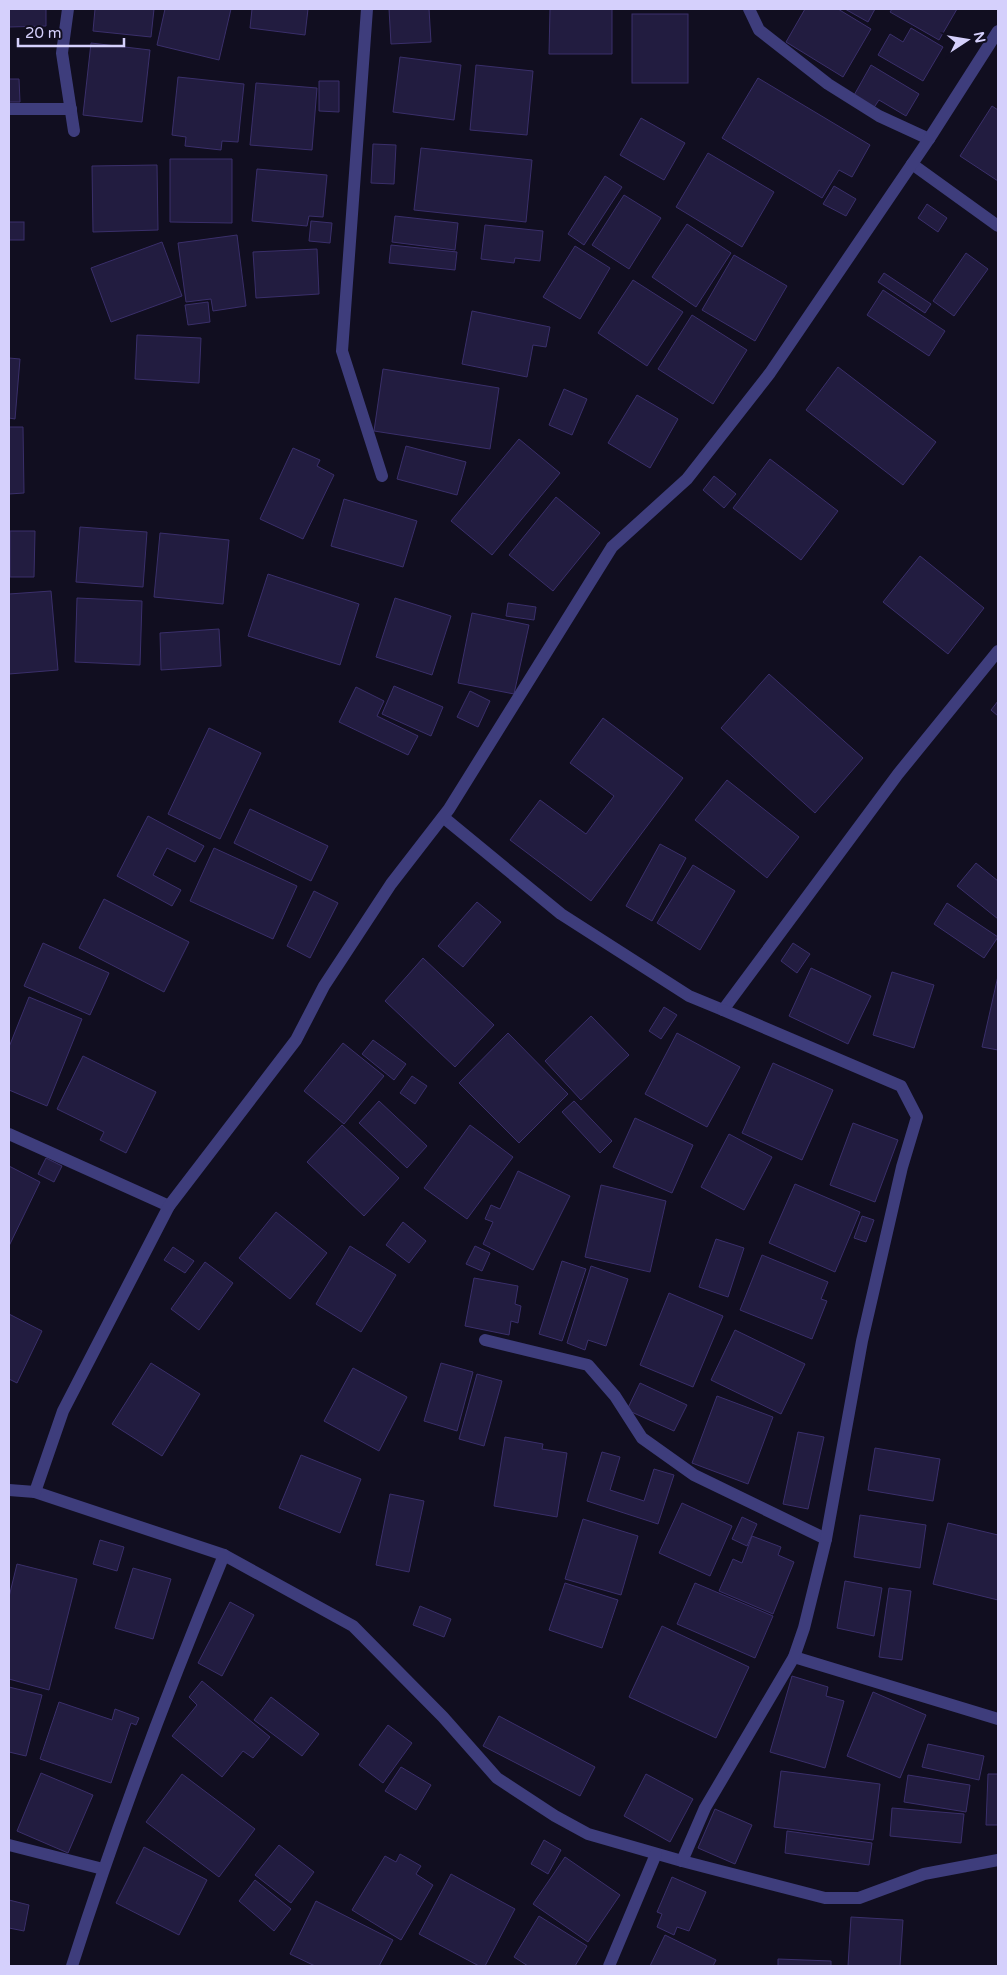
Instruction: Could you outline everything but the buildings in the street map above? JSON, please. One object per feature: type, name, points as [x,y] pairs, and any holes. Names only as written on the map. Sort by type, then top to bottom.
[{"type":"street","points":[[68,9],[62,53],[74,131]]},
{"type":"street","points":[[366,9],[342,351],[382,476]]},
{"type":"street","points":[[749,9],[759,30],[828,84],[879,116],[929,139]]},
{"type":"street","points":[[35,1492],[62,1411],[169,1206],[296,1040],[324,986],[391,884],[443,817],[612,547],[687,479],[752,396],[929,139],[998,31]]},
{"type":"street","points":[[9,109],[71,109]]},
{"type":"street","points":[[912,164],[998,226]]},
{"type":"street","points":[[723,1010],[898,774],[998,651]]},
{"type":"street","points":[[443,817],[561,914],[689,996],[901,1086],[917,1117],[902,1167],[862,1341],[826,1539],[804,1628],[794,1657],[705,1808],[682,1861]]},
{"type":"street","points":[[9,1134],[169,1206]]},
{"type":"street","points":[[485,1340],[588,1365],[615,1396],[642,1438],[694,1475],[826,1539]]},
{"type":"street","points":[[9,1490],[35,1492],[224,1555],[353,1626],[443,1717],[497,1778],[555,1816],[588,1834],[656,1854],[825,1898],[859,1898],[924,1874],[998,1860]]},
{"type":"street","points":[[72,1966],[103,1869],[194,1628],[224,1555]]},
{"type":"street","points":[[794,1657],[998,1720]]},
{"type":"street","points":[[9,1845],[103,1869]]},
{"type":"street","points":[[609,1966],[656,1854]]}]
